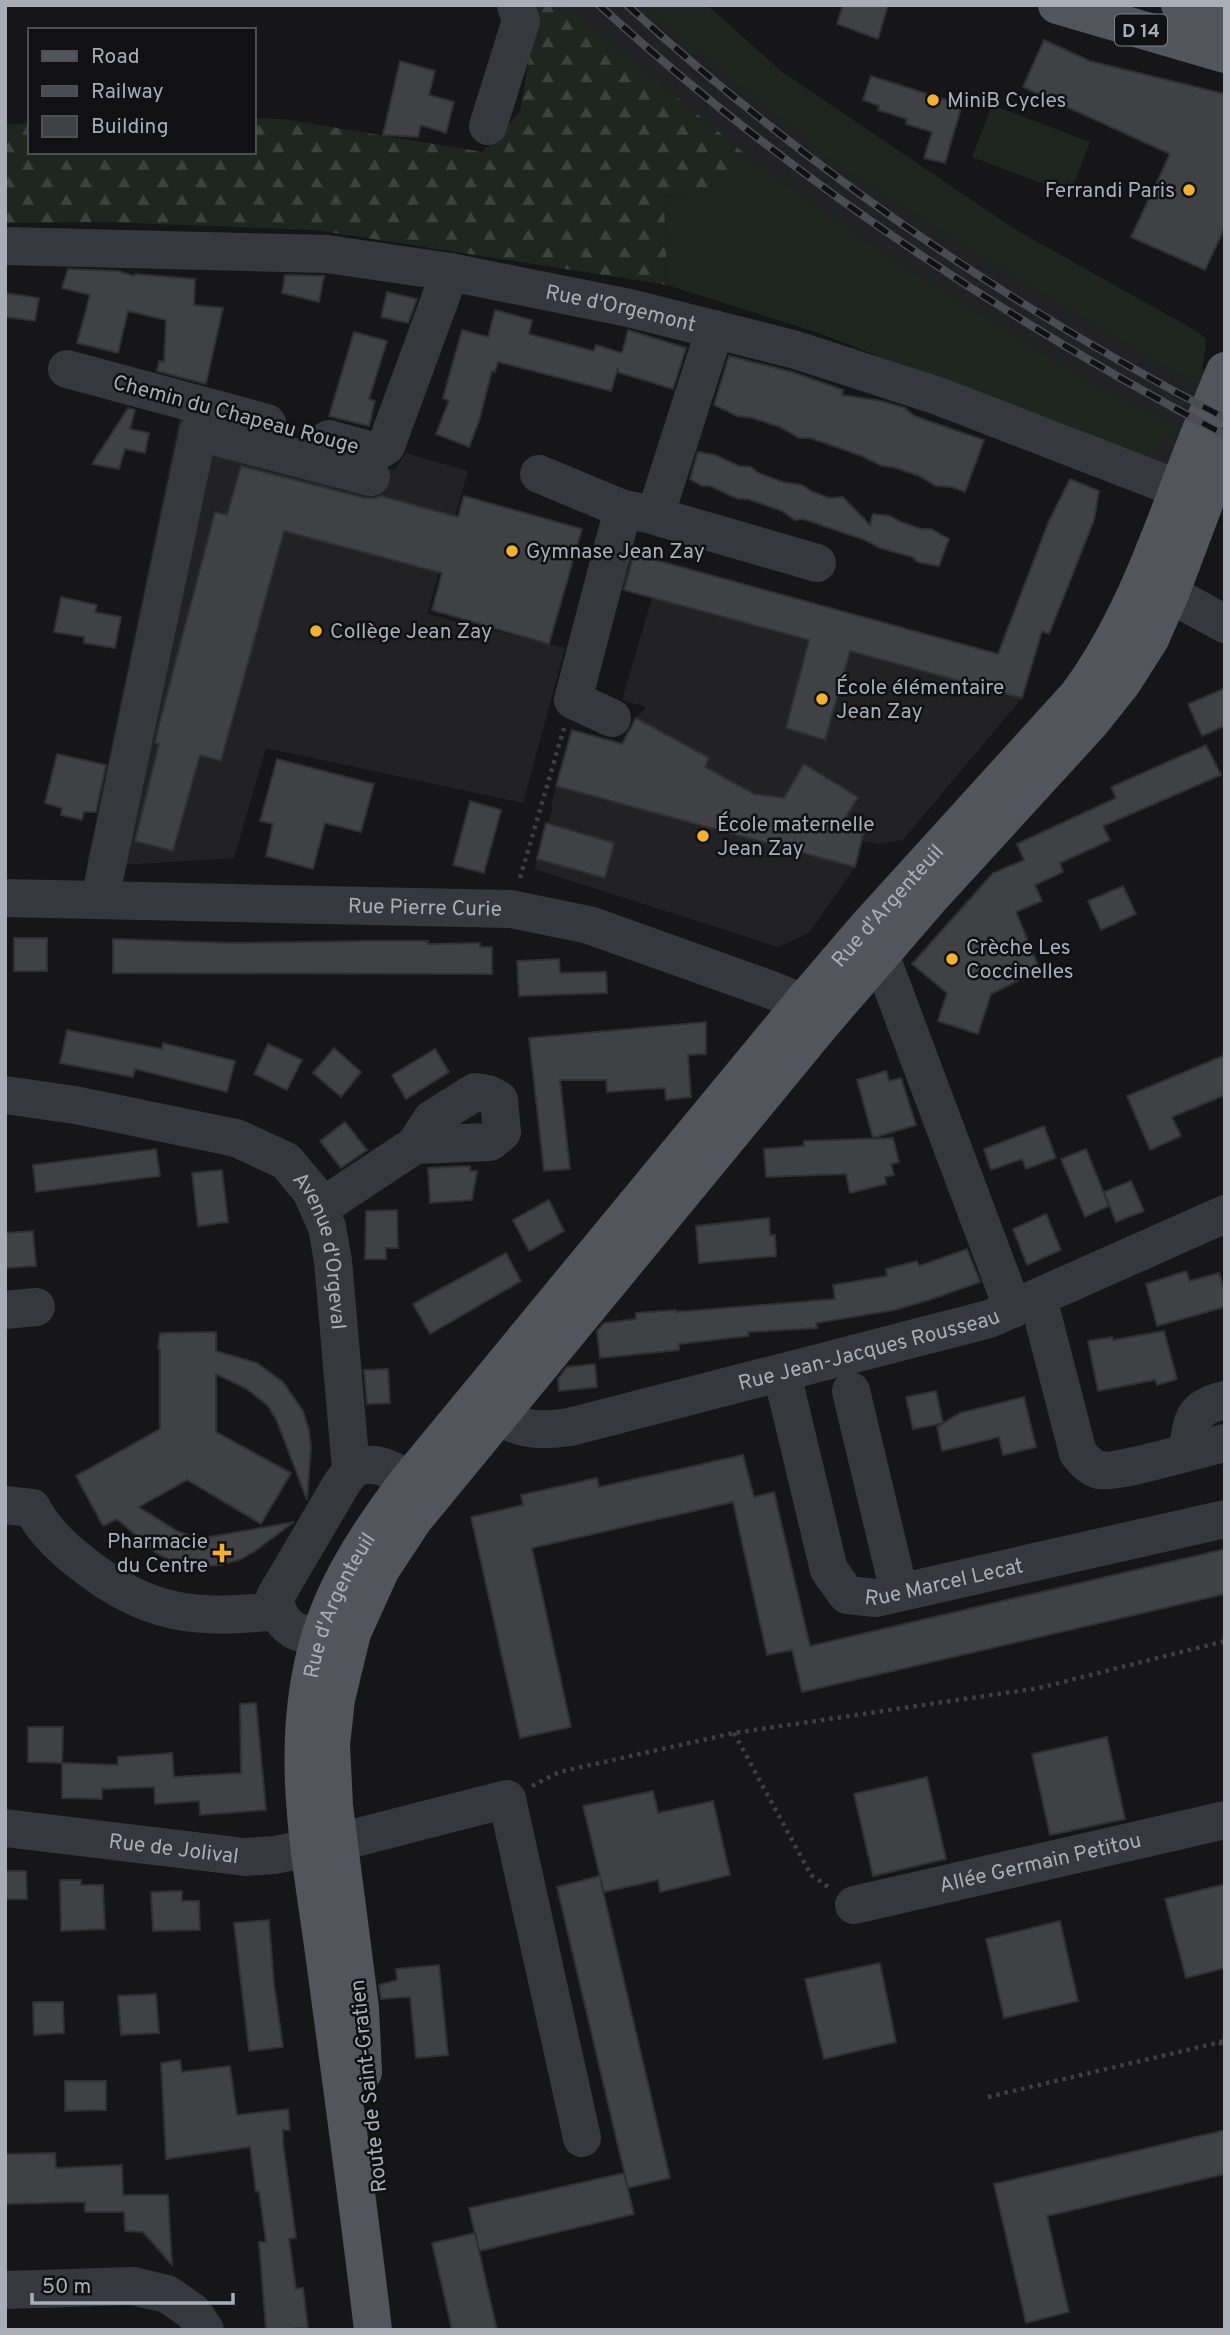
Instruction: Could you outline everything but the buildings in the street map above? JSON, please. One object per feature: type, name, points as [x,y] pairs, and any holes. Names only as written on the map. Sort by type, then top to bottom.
[{"type":"main road","name":"D 14","points":[[1057,5],[1225,54]]},
{"type":"main road","name":"D 14","points":[[1136,5],[1225,32]]},
{"type":"main road","name":"D 14","points":[[1180,5],[1225,18]]},
{"type":"main road","name":"Rue d'Argenteuil","points":[[812,1012],[881,957],[929,899],[1108,700],[1150,639],[1170,594],[1225,371]]},
{"type":"main road","name":"Rue d'Argenteuil","points":[[325,1845],[302,1759],[306,1702],[321,1633],[344,1577],[371,1530],[420,1490],[812,1012],[869,925],[1078,695],[1122,625],[1156,550],[1195,488],[1225,449]]},
{"type":"main road","name":"Rue d'Argenteuil","points":[[325,1845],[334,1806],[331,1745],[341,1675],[352,1633],[381,1569],[408,1528],[420,1490]]},
{"type":"main road","name":"Route de Saint-Gratien","points":[[325,1845],[373,2330]]},
{"type":"main road","name":"Route de Saint-Gratien","points":[[325,1845],[360,2008],[363,2071],[397,2330]]},
{"type":"street","points":[[488,126],[521,21],[516,5]]},
{"type":"street","name":"Rue d'Orgemont","points":[[5,246],[327,254],[450,272],[629,307],[796,351],[938,396],[1046,436],[1144,478],[1195,488]]},
{"type":"street","name":"Chemin du Chapeau Rouge","points":[[67,369],[376,452],[386,446],[450,272]]},
{"type":"street","points":[[612,718],[573,700],[639,512],[715,330]]},
{"type":"street","points":[[100,899],[198,432],[371,477]]},
{"type":"street","points":[[539,474],[639,512],[817,562]]},
{"type":"street","points":[[1156,550],[1170,594],[1225,624]]},
{"type":"street","name":"Rue Pierre Curie","points":[[5,898],[511,909],[589,925],[775,991],[812,1012]]},
{"type":"street","name":"Rue d'Argenteuil","points":[[881,957],[1026,1303],[1078,1453],[1086,1464],[1100,1470],[1119,1469],[1188,1451]]},
{"type":"street","points":[[320,1208],[415,1145],[490,1142],[502,1132],[499,1100],[489,1080]]},
{"type":"street","name":"Avenue d'Orgeval","points":[[5,1095],[75,1105],[236,1138],[286,1161],[311,1191],[327,1227],[333,1261],[350,1458],[355,1468]]},
{"type":"street","name":"Rue Jean-Jacques Rousseau","points":[[487,1408],[518,1426],[537,1430],[558,1429],[989,1320],[1225,1214]]},
{"type":"street","name":"Rue Marcel Lecat","points":[[782,1374],[829,1570],[847,1595],[876,1598],[1225,1519]]},
{"type":"street","points":[[851,1391],[899,1592]]},
{"type":"street","points":[[1225,1400],[1200,1409],[1192,1420],[1188,1451],[1225,1443]]},
{"type":"street","points":[[358,1617],[321,1633],[307,1635],[284,1625],[276,1611],[275,1597],[342,1483],[355,1468],[369,1465],[390,1469],[420,1490]]},
{"type":"street","points":[[5,1505],[32,1508],[42,1526],[70,1554],[98,1576],[127,1595],[160,1608],[197,1615],[276,1611]]},
{"type":"street","points":[[507,1799],[582,2138]]},
{"type":"street","name":"Rue de Jolival","points":[[5,1828],[245,1857],[275,1855],[325,1845],[507,1799]]},
{"type":"street","name":"Allée Germain Petitou","points":[[854,1905],[1225,1820]]},
{"type":"street","points":[[5,2290],[133,2286],[167,2294],[193,2312],[205,2330]]},
{"type":"path","points":[[511,909],[573,700]]},
{"type":"path","points":[[507,1799],[559,1772],[734,1733],[1039,1688],[1225,1642]]},
{"type":"path","points":[[734,1733],[811,1875],[854,1905]]},
{"type":"path","points":[[988,2097],[1222,2041],[1225,2050]]},
{"type":"shaded area","points":[[570,5],[707,5],[782,72],[1016,230],[1196,331],[1187,361],[1225,380],[1225,496],[1139,459],[846,238]]},
{"type":"shaded area","name":"Collège Jean Zay","points":[[180,415],[394,470],[406,453],[468,471],[427,614],[565,648],[523,803],[266,748],[234,858],[121,865],[87,863]]},
{"type":"shaded area","points":[[626,552],[1032,664],[1022,698],[903,840],[879,844],[862,841],[855,867],[809,933],[778,947],[534,869],[572,730],[611,741],[618,752],[636,718],[646,707],[622,700],[652,598],[616,588]]},
{"type":"green space","points":[[538,5],[570,5],[749,157],[721,189],[664,196],[667,285],[316,230],[106,222],[5,223],[5,125],[28,123],[28,154],[256,154],[256,118],[283,119],[483,152],[520,112]]},
{"type":"green space","points":[[641,5],[707,5],[782,72],[1016,230],[1196,331],[1207,339],[1199,387],[1037,291],[834,164]]},
{"type":"green space","points":[[992,105],[1090,142],[1070,194],[972,157]]},
{"type":"green space","points":[[749,157],[887,255],[1097,386],[1183,429],[1139,459],[819,333],[667,285],[664,196],[721,189]]},
{"type":"railway","points":[[599,5],[744,128],[898,240],[1059,342],[1225,435]]},
{"type":"railway","points":[[627,5],[766,123],[912,231],[1066,330],[1225,418]]},
{"type":"place","name":"MiniB Cycles","points":[[933,100]]},
{"type":"place","name":"Ferrandi Paris","points":[[1189,190]]},
{"type":"place","name":"Gymnase Jean Zay","points":[[512,551]]},
{"type":"place","name":"Collège Jean Zay","points":[[316,631]]},
{"type":"place","name":"École élémentaire Jean Zay","points":[[822,699]]},
{"type":"place","name":"École maternelle Jean Zay","points":[[703,836]]},
{"type":"place","name":"Crèche Les Coccinelles","points":[[952,959]]},
{"type":"place","name":"Pharmacie du Centre","points":[[222,1553]]}]
